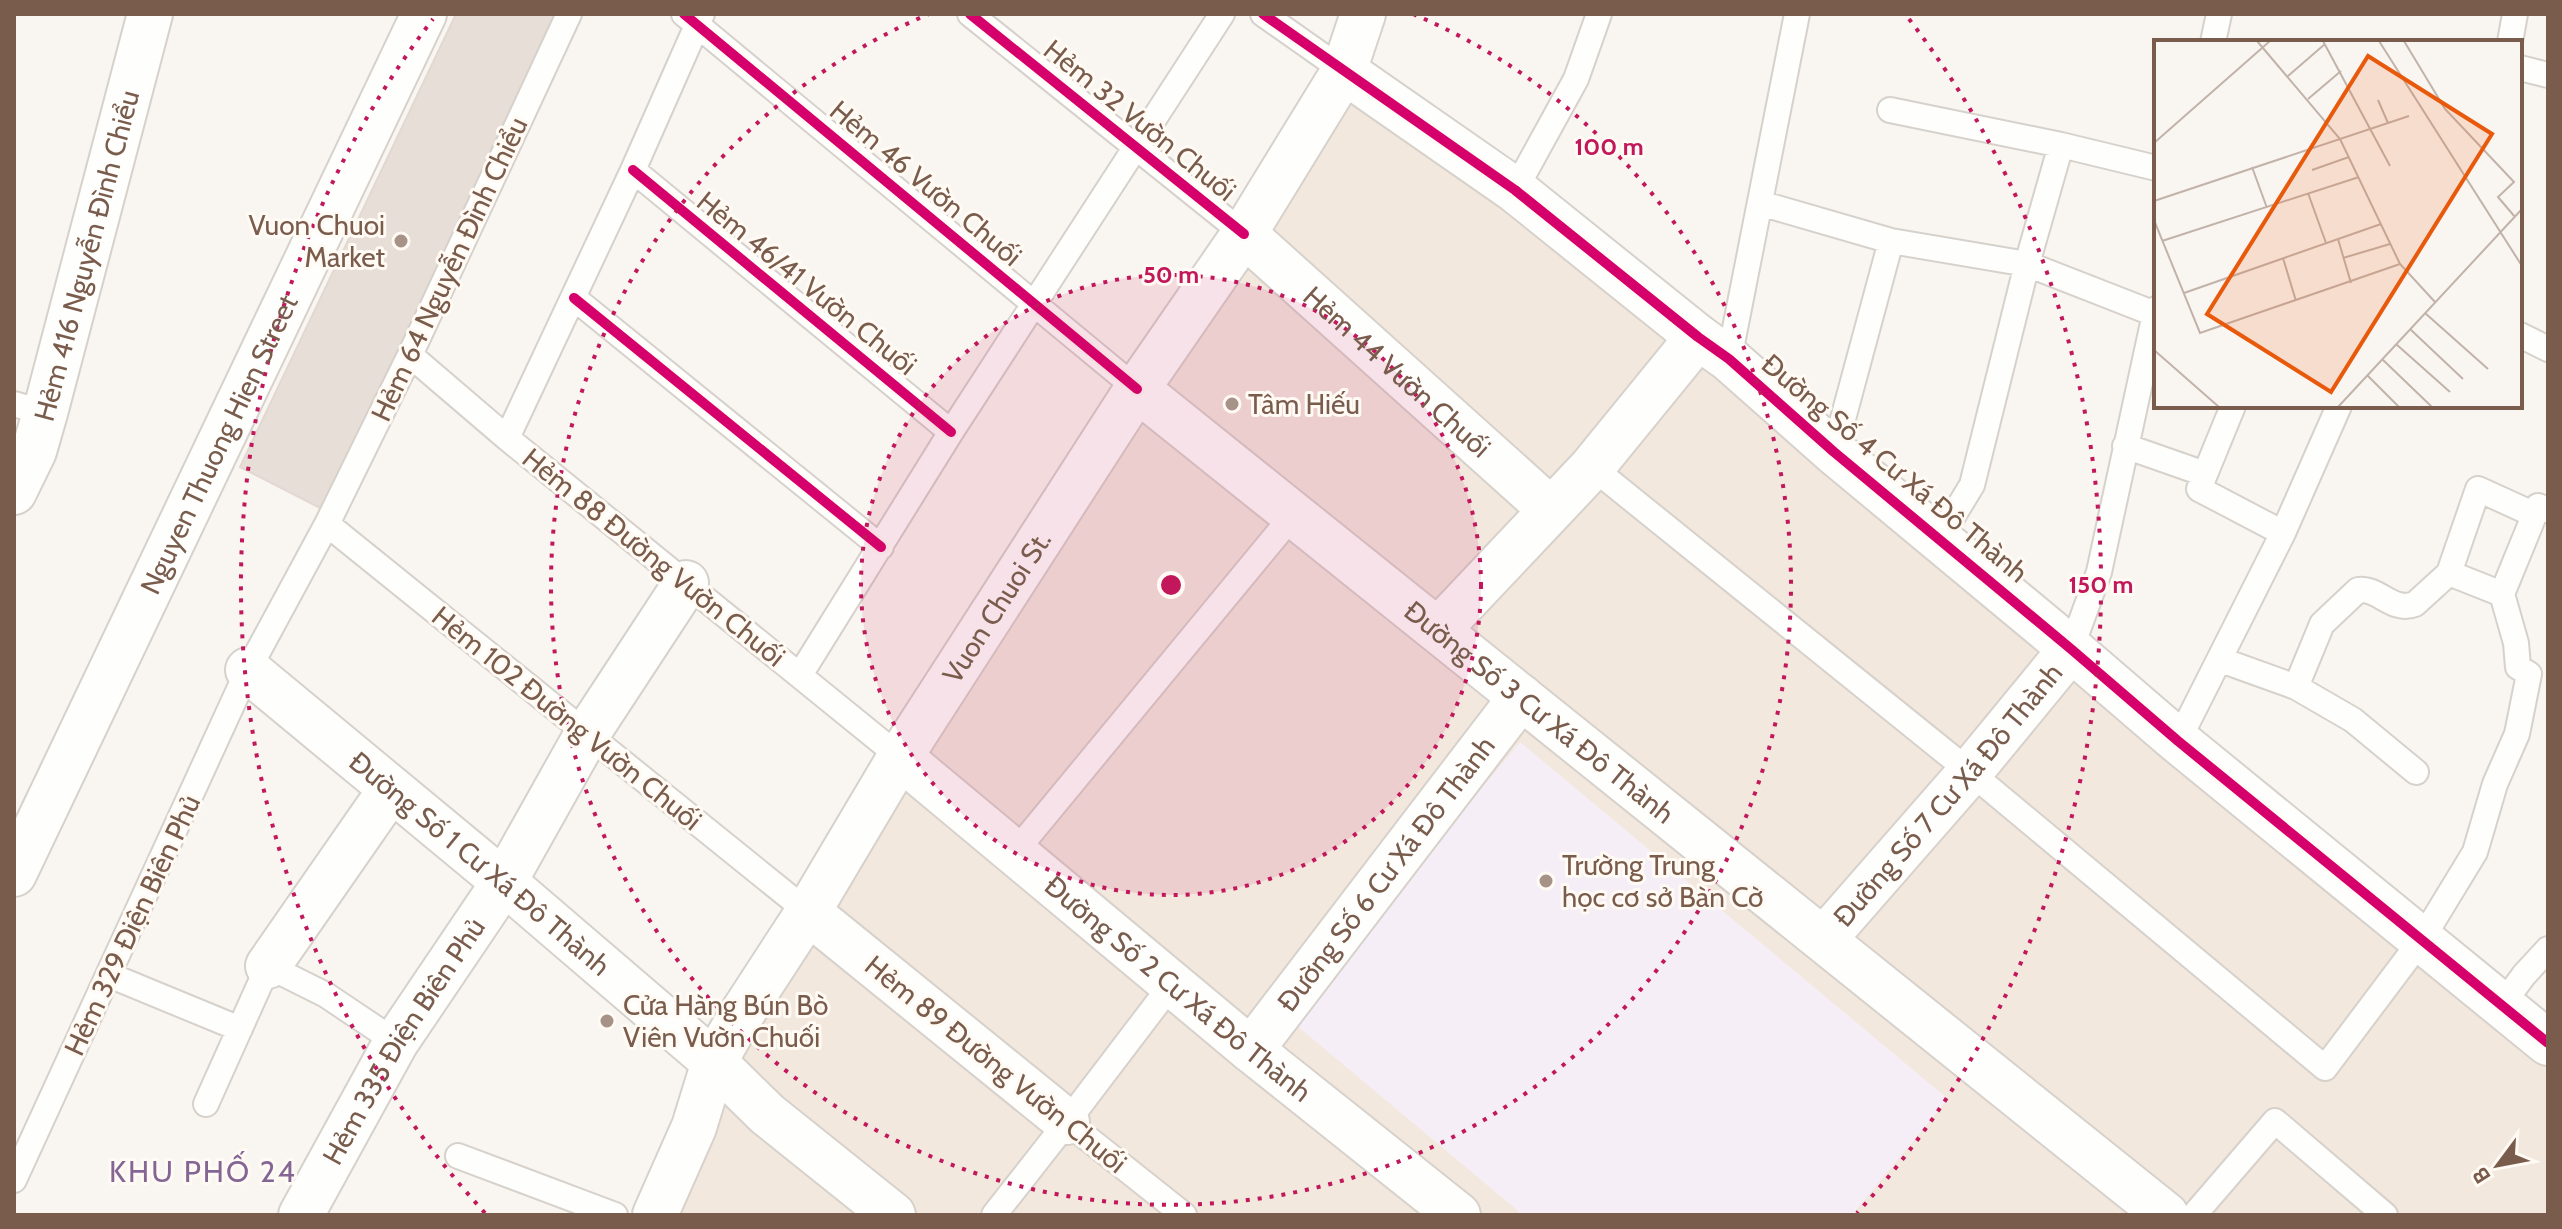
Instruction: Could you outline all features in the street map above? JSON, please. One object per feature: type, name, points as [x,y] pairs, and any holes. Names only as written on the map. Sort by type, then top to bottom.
[{"type":"street","name":"Hẻm 416 Nguyễn Ðình Chiểu","points":[[14,492],[34,451],[30,408],[150,14]]},
{"type":"street","name":"Nguyen Thuong Hien Street","points":[[14,874],[424,14]]},
{"type":"street","name":"Vuon Chuoi St.","points":[[655,1215],[694,1127],[714,1062],[900,757],[1137,389],[1244,234],[1344,71],[1363,14]]},
{"type":"street","name":"Ðường Số 4 Cư Xá Đô Thành","points":[[1344,71],[1515,190],[1714,348],[2178,741],[2548,1043]]},
{"type":"street","name":"Hẻm 44 Vườn Chuối","points":[[1244,234],[1550,509]]},
{"type":"street","points":[[1438,630],[1550,509],[1714,348]]},
{"type":"street","name":"Ðường Số 3 Cư Xá Đô Thành","points":[[1137,389],[2166,1215]]},
{"type":"street","name":"Hẻm 335 Điện Biên Phủ","points":[[301,1215],[396,1042],[504,882],[587,734],[686,583]]},
{"type":"street","name":"Đường Số 7 Cư Xá Đô Thành","points":[[1824,939],[1970,772],[2071,649]]},
{"type":"street","name":"Ðường Số 1 Cư Xá Đô Thành","points":[[248,670],[504,882],[714,1062],[767,1114],[893,1215]]},
{"type":"street","name":"Đường Số 6 Cư Xá Đô Thành","points":[[1251,1050],[1521,697]]},
{"type":"street","name":"Ðường Số 2 Cư Xá Đô Thành","points":[[900,757],[1251,1050],[1458,1215]]},
{"type":"street","points":[[268,966],[391,789]]},
{"type":"street","name":"Hẻm 89 Đường Vườn Chuối","points":[[808,912],[1067,1122]]},
{"type":"lane","name":"Hẻm 64 Nguyễn Ðình Chiểu","points":[[248,670],[327,524],[410,355],[569,14]]},
{"type":"lane","name":"Hẻm 32 Vườn Chuối","points":[[970,14],[1244,234]]},
{"type":"lane","points":[[800,675],[1033,303],[1222,14]]},
{"type":"lane","points":[[1263,14],[1344,71]]},
{"type":"lane","points":[[1515,190],[1576,79],[1599,14]]},
{"type":"lane","points":[[1714,348],[1760,203],[1797,14]]},
{"type":"lane","points":[[2213,40],[2219,14]]},
{"type":"lane","points":[[2510,40],[2515,14]]},
{"type":"lane","points":[[507,438],[633,170],[694,17]]},
{"type":"lane","name":"Hẻm 46 Vườn Chuối","points":[[694,17],[1137,389]]},
{"type":"lane","points":[[2522,68],[2548,75]]},
{"type":"lane","points":[[1890,110],[2154,168]]},
{"type":"lane","points":[[1939,539],[1972,485],[2027,264],[2061,145]]},
{"type":"lane","name":"Hẻm 46/41 Vườn Chuối","points":[[633,170],[951,432]]},
{"type":"lane","points":[[1760,203],[1891,241],[2027,264],[2154,312]]},
{"type":"lane","points":[[1834,452],[1891,241]]},
{"type":"lane","points":[[574,298],[881,547]]},
{"type":"lane","points":[[2071,649],[2099,572],[2154,316]]},
{"type":"lane","points":[[2522,336],[2548,349]]},
{"type":"lane","name":"Hẻm 88 Đường Vườn Chuối","points":[[410,355],[507,438],[900,757]]},
{"type":"lane","points":[[2232,408],[2199,489],[2283,533]]},
{"type":"lane","points":[[2178,741],[2283,533],[2338,408]]},
{"type":"lane","points":[[2125,446],[2205,474]]},
{"type":"lane","points":[[1592,467],[1970,772],[2325,1068],[2422,939],[2475,852],[2495,784],[2538,677],[2518,667],[2516,643],[2502,594],[2540,510],[2478,489],[2449,573],[2408,607],[2397,606],[2365,589],[2351,594],[2322,624],[2296,687]]},
{"type":"lane","points":[[1015,852],[1294,514]]},
{"type":"lane","name":"Hẻm 102 Đường Vườn Chuối","points":[[327,524],[808,912]]},
{"type":"lane","points":[[2449,573],[2502,594]]},
{"type":"lane","points":[[2221,660],[2296,687],[2353,720],[2416,772]]},
{"type":"lane","name":"Hẻm 329 Ðiện Biên Phủ","points":[[14,1180],[248,670]]},
{"type":"lane","points":[[2502,1005],[2548,949]]},
{"type":"lane","points":[[206,1104],[268,966],[326,995],[396,1042]]},
{"type":"lane","points":[[109,975],[240,1029]]},
{"type":"lane","points":[[994,1215],[1172,984]]},
{"type":"lane","points":[[2194,1215],[2275,1121],[2385,1215]]},
{"type":"lane","name":"Hẻm 89 Đường Vườn Chuối","points":[[1067,1122],[1184,1215]]},
{"type":"lane","points":[[458,1156],[615,1215]]},
{"type":"shaded area","points":[[1344,71],[2548,1047],[2548,1215],[666,1215],[714,1062]]},
{"type":"shaded area","name":"Trường Trung học cơ sở Bàn Cờ","points":[[1520,742],[1948,1099],[1852,1215],[1523,1215],[1290,1020]]},
{"type":"building","name":"Vuon Chuoi Market","points":[[456,14],[563,14],[324,510],[240,467]]},
{"type":"cycle path","points":[[684,14],[1137,389]]},
{"type":"cycle path","points":[[970,14],[1244,234]]},
{"type":"cycle path","points":[[1263,14],[1515,190],[1729,359],[1834,452],[2178,741],[2548,1043]]},
{"type":"cycle path","points":[[633,170],[951,432]]},
{"type":"cycle path","points":[[574,298],[881,547]]},
{"type":"place","name":"Vuon Chuoi Market","points":[[401,241]]},
{"type":"place","name":"Tâm Hiếu","points":[[1232,404]]},
{"type":"place","name":"Trường Trung học cơ sở Bàn Cờ","points":[[1546,881]]},
{"type":"place","name":"Cửa Hàng Bún Bò Viên Vườn Chuối","points":[[607,1021]]},
{"type":"district","name":"KHU PHỐ 24","points":[[203,1172]]}]
